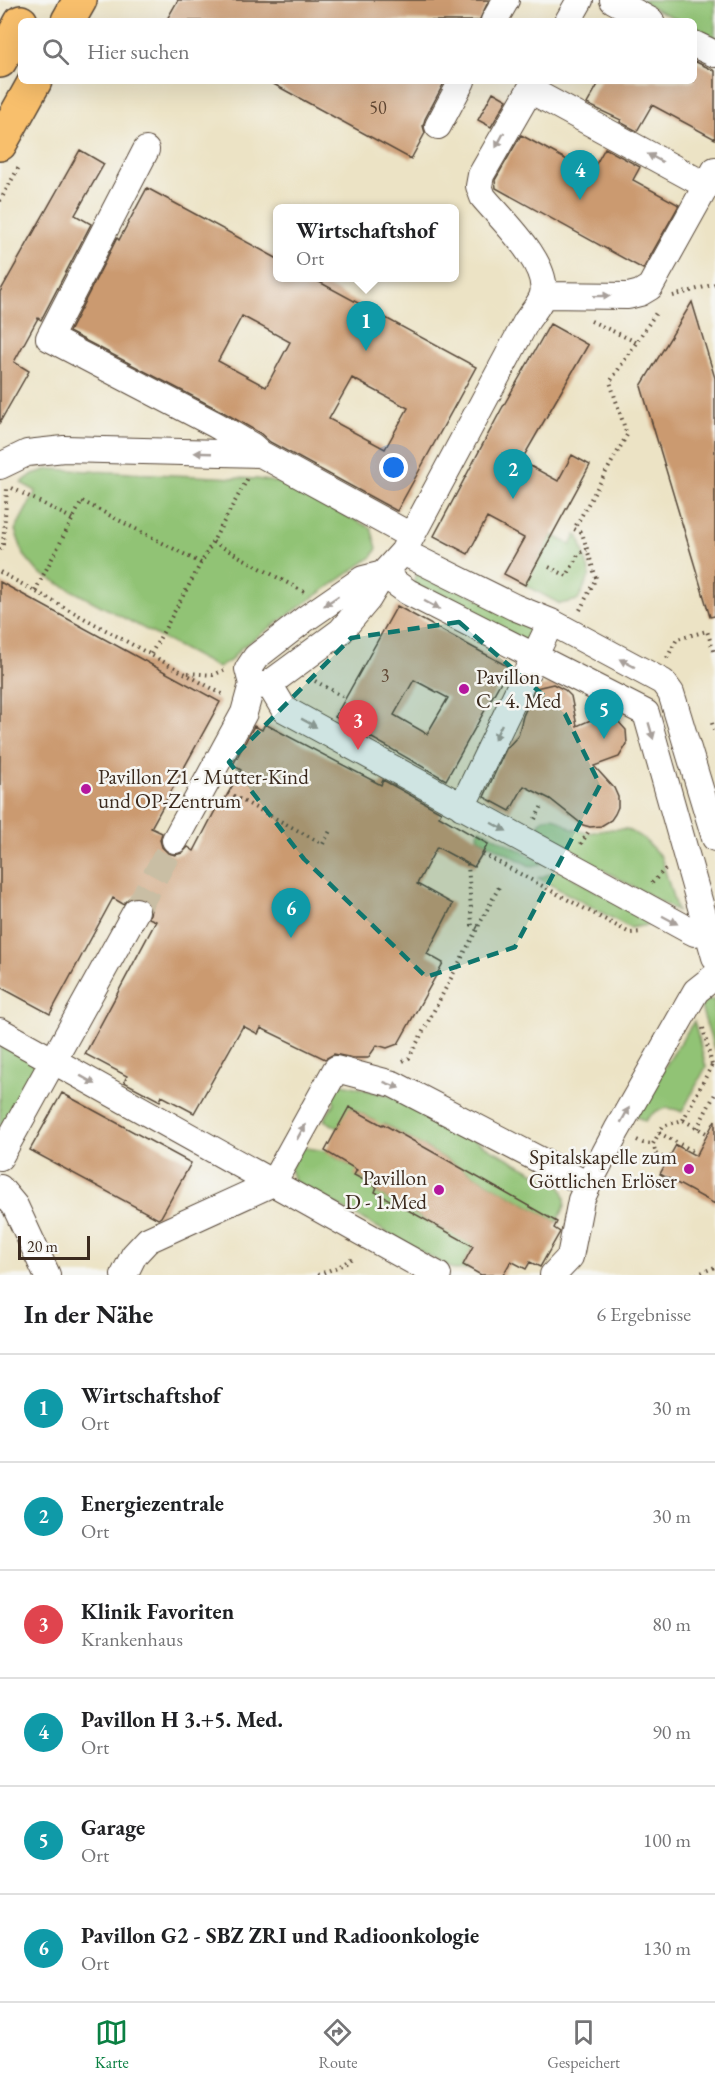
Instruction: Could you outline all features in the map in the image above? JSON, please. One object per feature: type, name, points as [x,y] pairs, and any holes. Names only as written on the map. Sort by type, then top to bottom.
[{"type":"main road","points":[[23,18],[33,0]]},
{"type":"main road","points":[[70,18],[80,0]]},
{"type":"main road","points":[[0,61],[18,28]]},
{"type":"main road","points":[[0,144],[33,84]]},
{"type":"lane","points":[[496,18],[506,0]]},
{"type":"lane","points":[[570,18],[580,0]]},
{"type":"lane","points":[[613,0],[646,18]]},
{"type":"lane","points":[[697,45],[715,54]]},
{"type":"lane","points":[[438,126],[460,84]]},
{"type":"lane","points":[[174,840],[261,684],[292,667],[341,631],[368,599],[383,574],[407,544],[525,322],[543,295],[542,274],[534,257],[483,197],[479,186],[481,175],[532,86],[711,178],[650,287],[628,296],[543,295]]},
{"type":"lane","points":[[146,150],[49,338],[216,425],[407,544],[514,607],[551,622],[663,682],[667,686],[676,709],[715,838]]},
{"type":"lane","points":[[0,466],[27,453],[64,449],[261,454]]},
{"type":"lane","points":[[707,930],[695,933],[284,709],[248,669],[256,657],[305,619],[363,579],[383,574],[408,592],[646,713],[715,957]]},
{"type":"lane","points":[[462,807],[551,622]]},
{"type":"lane","points":[[0,1157],[136,910]]},
{"type":"lane","points":[[553,1275],[570,1257],[581,1200],[617,1130],[696,991],[715,976]]},
{"type":"lane","points":[[0,1031],[438,1275]]},
{"type":"lane","points":[[126,1274],[134,1255],[148,1240],[273,1183],[336,1069],[393,1084],[588,1185]]},
{"type":"lane","points":[[0,1188],[15,1206],[47,1275]]},
{"type":"path","points":[[578,614],[596,579],[582,533],[574,529],[627,435],[610,382],[657,310]]},
{"type":"path","points":[[151,654],[261,454]]},
{"type":"path","points":[[0,550],[3,544],[8,486],[73,519]]},
{"type":"path","points":[[35,591],[82,501],[201,563]]},
{"type":"path","points":[[213,542],[308,595]]},
{"type":"path","points":[[549,567],[567,576],[579,553],[587,550]]},
{"type":"path","points":[[0,572],[232,699],[261,684]]},
{"type":"path","points":[[658,653],[668,658],[677,639],[707,630],[715,655]]},
{"type":"path","points":[[186,673],[213,675],[230,667]]},
{"type":"path","points":[[292,667],[346,698]]},
{"type":"path","points":[[712,723],[715,733]]},
{"type":"path","points":[[207,781],[323,844],[331,829]]},
{"type":"path","points":[[483,854],[533,881]]},
{"type":"path","points":[[468,864],[472,925],[478,928]]},
{"type":"path","points":[[365,1077],[409,1058],[500,887]]},
{"type":"path","points":[[668,1160],[657,1154],[653,1144],[663,1126],[683,1120],[712,1065]]},
{"type":"path","points":[[697,1128],[715,1094]]},
{"type":"path","points":[[683,1120],[708,1134]]},
{"type":"path","points":[[659,1133],[697,1153]]},
{"type":"path","points":[[318,1275],[342,1265],[362,1251],[372,1239]]},
{"type":"path","points":[[696,1275],[715,1267]]},
{"type":"highlighted area","points":[[459,622],[565,714],[600,785],[515,947],[426,977],[304,859],[229,762],[351,638]]},
{"type":"green space","points":[[637,0],[715,0],[715,38],[697,29],[697,18],[674,18]]},
{"type":"green space","points":[[49,469],[257,479],[280,483],[371,528],[377,548],[373,556],[241,648],[230,661],[218,668],[39,573],[24,555],[15,530],[36,491],[21,483],[33,474]]},
{"type":"green space","points":[[552,535],[571,545],[576,535],[579,537],[590,575],[578,600],[560,604],[525,585]]},
{"type":"green space","points":[[421,570],[532,625],[533,631],[527,643],[413,585],[415,576]]},
{"type":"green space","points":[[554,817],[572,829],[588,833],[627,829],[643,838],[661,857],[677,911],[540,835],[538,825],[544,818]]},
{"type":"green space","points":[[480,829],[542,862],[540,865],[530,866],[478,838],[477,833]]},
{"type":"green space","points":[[560,870],[654,924],[630,928],[538,878]]},
{"type":"green space","points":[[709,1000],[715,1000],[715,1052],[701,1007]]},
{"type":"green space","points":[[694,1021],[706,1067],[682,1112],[662,1109],[653,1113],[645,1121],[634,1115]]},
{"type":"green space","points":[[0,1041],[39,1062],[0,1142]]},
{"type":"green space","points":[[335,1082],[395,1097],[561,1187],[565,1205],[557,1222],[384,1124],[374,1139],[375,1121],[350,1107],[338,1128],[324,1120],[335,1102],[330,1093]]},
{"type":"green space","points":[[301,1147],[325,1151],[350,1166],[362,1161],[355,1175],[377,1187],[375,1192],[443,1230],[476,1241],[463,1265],[470,1269],[454,1270],[294,1181],[290,1169]]},
{"type":"building","points":[[178,0],[489,0],[480,18],[168,18]]},
{"type":"building","points":[[697,62],[715,71],[715,139],[652,105],[637,131],[620,122],[621,120],[587,104],[598,84],[697,84]]},
{"type":"building","points":[[274,84],[443,84],[425,119],[423,126],[425,133],[411,159]]},
{"type":"building","points":[[493,92],[507,100],[491,127],[478,120]]},
{"type":"building","points":[[521,135],[591,173],[605,148],[640,167],[633,180],[679,205],[643,269],[496,188],[495,180]]},
{"type":"building","points":[[80,150],[104,164],[75,215],[91,224],[41,320],[38,318],[14,362],[29,371],[0,422],[0,292]]},
{"type":"building","points":[[147,188],[273,256],[273,282],[319,282],[476,367],[397,511],[270,442],[260,433],[223,412],[69,332],[117,238],[119,240]],"holes":[[[242,316],[290,342],[266,387],[218,361]],[[352,378],[408,408],[385,449],[329,419]]]},
{"type":"building","points":[[692,302],[715,378],[715,616],[710,617],[641,386]]},
{"type":"building","points":[[550,324],[588,345],[521,461],[558,481],[572,455],[590,465],[525,585],[504,574],[524,538],[487,518],[468,554],[434,536]]},
{"type":"building","points":[[0,582],[220,702],[151,828],[162,833],[160,840],[162,847],[168,853],[175,855],[182,853],[188,847],[194,851],[218,805],[221,806],[241,770],[233,765],[254,726],[262,730],[265,724],[381,785],[383,780],[441,812],[439,816],[488,844],[474,867],[437,847],[417,884],[453,904],[427,954],[443,963],[398,1044],[387,1048],[377,1045],[368,1058],[334,1054],[325,1059],[261,1028],[258,1034],[243,1026],[194,1113],[162,1096],[160,1101],[124,1082],[127,1076],[85,1054],[156,921],[149,918],[151,910],[144,898],[136,896],[129,898],[123,904],[113,898],[50,1014],[0,987]]},
{"type":"building","name":"Pavillon C - 4. Med","points":[[397,606],[509,667],[446,780],[335,717]],"holes":[[[414,680],[448,698],[427,734],[394,715]]]},
{"type":"building","points":[[553,684],[571,696],[577,726],[602,715],[616,719],[626,730],[627,744],[619,757],[594,766],[614,788],[618,797],[615,814],[611,820],[601,826],[583,825],[550,799],[524,786],[510,811],[484,797],[506,749],[518,736],[523,716],[536,688]]},
{"type":"building","points":[[62,1093],[191,1163],[161,1217],[158,1219],[30,1150]]},
{"type":"building","name":"Pavillon D - 1.Med","points":[[349,1107],[557,1222],[554,1228],[560,1232],[540,1267],[530,1262],[526,1269],[511,1261],[503,1275],[481,1275],[463,1265],[473,1246],[375,1192],[377,1187],[354,1175],[357,1170],[325,1151]]},
{"type":"building","name":"Spitalskapelle zum Göttlichen Erlöser","points":[[715,1120],[715,1204],[660,1174],[676,1145],[696,1156]]},
{"type":"tunnel","points":[[136,911],[175,840]]},
{"type":"place","name":"Pavillon H 3.+5. Med.","points":[[580,200]]},
{"type":"place","name":"Wirtschaftshof","points":[[366,351]]},
{"type":"place","name":"Energiezentrale","points":[[513,499]]},
{"type":"place","name":"Pavillon C - 4. Med","points":[[464,689]]},
{"type":"place","name":"Garage","points":[[604,739]]},
{"type":"place","name":"Klinik Favoriten","points":[[358,750]]},
{"type":"place","name":"Pavillon Z1 - Mutter-Kind und OP-Zentrum","points":[[86,789]]},
{"type":"place","name":"Pavillon G2 - SBZ ZRI und Radioonkologie","points":[[291,938]]},
{"type":"place","name":"Spitalskapelle zum Göttlichen Erlöser","points":[[689,1169]]},
{"type":"place","name":"Pavillon D - 1.Med","points":[[439,1190]]}]
